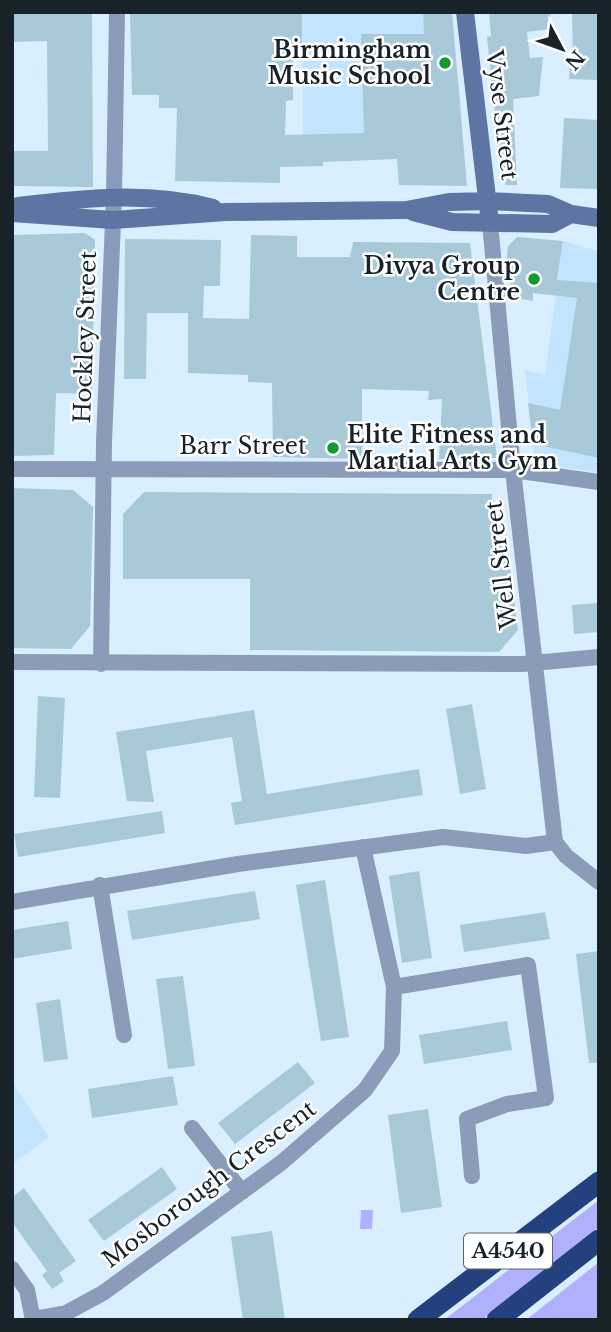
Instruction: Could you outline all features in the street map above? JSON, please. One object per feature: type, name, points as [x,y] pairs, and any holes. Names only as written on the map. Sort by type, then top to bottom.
[{"type":"highway","name":"A4540","points":[[418,1320],[599,1182]]},
{"type":"highway","name":"A4540","points":[[497,1320],[599,1240]]},
{"type":"main road","name":"Vyse Street","points":[[465,12],[490,223]]},
{"type":"main road","points":[[12,207],[114,197],[182,200],[226,212]]},
{"type":"main road","points":[[12,213],[113,220],[226,212],[407,210],[449,202],[488,201],[548,204],[571,214],[599,218]]},
{"type":"main road","points":[[407,210],[452,222],[490,223],[552,224],[571,214]]},
{"type":"street","name":"Hockley Street","points":[[101,664],[103,469],[114,197],[117,12]]},
{"type":"street","name":"Well Street","points":[[490,223],[513,470],[555,842]]},
{"type":"street","name":"Barr Street","points":[[12,469],[513,470],[599,482]]},
{"type":"street","points":[[12,662],[536,662],[599,657]]},
{"type":"street","points":[[12,902],[100,886],[443,836],[526,846],[555,842],[566,856],[599,882]]},
{"type":"street","name":"Mosborough Crescent","points":[[33,1320],[66,1313],[103,1293],[162,1247],[242,1192],[366,1090],[392,1051],[394,987],[363,847]]},
{"type":"street","points":[[100,886],[124,1035]]},
{"type":"street","points":[[394,987],[528,965],[546,1098],[507,1104],[467,1119],[472,1176]]},
{"type":"street","points":[[191,1128],[242,1192]]},
{"type":"street","points":[[12,1269],[27,1290],[33,1320]]},
{"type":"shaded area","points":[[302,12],[423,12],[424,34],[393,36],[457,70],[461,111],[397,115],[396,132],[303,135]]},
{"type":"shaded area","points":[[563,241],[599,251],[599,472],[535,464],[525,370],[545,375]]},
{"type":"shaded area","points":[[12,1082],[49,1137],[12,1165]]},
{"type":"shaded area","points":[[599,1200],[599,1227],[482,1320],[444,1320]]},
{"type":"shaded area","points":[[361,1210],[373,1210],[372,1229],[360,1229]]},
{"type":"shaded area","points":[[599,1262],[599,1320],[526,1320]]},
{"type":"building","points":[[12,12],[92,12],[93,187],[12,186],[12,151],[48,151],[47,41],[12,42]]},
{"type":"building","points":[[130,12],[302,12],[302,49],[293,51],[293,100],[286,101],[285,135],[364,133],[361,34],[424,34],[423,12],[452,12],[467,186],[399,185],[397,159],[280,167],[280,183],[175,181],[177,108],[159,108],[159,95],[132,95]]},
{"type":"building","points":[[489,12],[551,12],[549,29],[527,32],[530,58],[543,57],[539,96],[513,99],[517,185],[506,185],[502,180],[487,37],[491,36]]},
{"type":"building","points":[[572,12],[599,12],[599,80],[569,79],[570,64],[573,64]]},
{"type":"building","points":[[564,118],[599,120],[599,189],[560,188]]},
{"type":"building","points":[[85,233],[95,240],[92,394],[56,393],[54,455],[12,456],[12,235]]},
{"type":"building","points":[[251,235],[297,236],[297,257],[350,257],[353,242],[470,243],[497,458],[439,459],[442,399],[428,400],[429,391],[362,389],[362,459],[273,457],[272,383],[248,382],[248,375],[188,373],[188,313],[147,313],[146,379],[124,379],[125,239],[221,240],[220,286],[204,286],[203,318],[249,319]]},
{"type":"building","points":[[517,237],[563,241],[557,280],[599,283],[599,458],[533,444],[528,403],[560,410],[577,298],[533,293],[533,301],[510,297],[512,264],[506,264],[508,246]]},
{"type":"building","points":[[12,488],[73,490],[93,507],[90,626],[71,649],[12,648]]},
{"type":"building","points":[[144,492],[492,494],[492,545],[507,545],[518,630],[499,652],[250,650],[250,579],[123,579],[123,514]]},
{"type":"building","points":[[599,603],[599,632],[574,634],[572,605]]},
{"type":"building","points":[[38,696],[65,698],[60,798],[34,797]]},
{"type":"building","points":[[472,704],[486,789],[460,794],[446,709]]},
{"type":"building","points":[[254,710],[267,794],[419,769],[423,795],[235,825],[231,803],[242,801],[232,737],[146,751],[154,802],[127,801],[116,732]]},
{"type":"building","points":[[162,811],[165,833],[18,857],[14,834]]},
{"type":"building","points":[[419,871],[432,958],[402,963],[389,876]]},
{"type":"building","points":[[325,880],[349,1037],[321,1041],[296,885]]},
{"type":"building","points":[[255,891],[260,919],[132,940],[127,911]]},
{"type":"building","points":[[545,912],[550,939],[464,952],[460,925]]},
{"type":"building","points":[[68,921],[72,949],[12,959],[12,930]]},
{"type":"building","points":[[599,951],[599,1063],[589,1063],[576,954]]},
{"type":"building","points":[[183,976],[195,1066],[168,1069],[156,979]]},
{"type":"building","points":[[60,999],[68,1059],[44,1062],[36,1003]]},
{"type":"building","points":[[507,1021],[512,1050],[424,1064],[419,1035]]},
{"type":"building","points":[[298,1062],[315,1083],[235,1144],[218,1123]]},
{"type":"building","points":[[173,1076],[178,1105],[92,1118],[88,1089]]},
{"type":"building","points":[[428,1109],[442,1207],[401,1213],[388,1115]]},
{"type":"building","points":[[162,1167],[177,1189],[104,1241],[88,1220]]},
{"type":"building","points":[[24,1188],[76,1261],[59,1273],[64,1281],[52,1289],[42,1275],[47,1271],[12,1222],[12,1197]]},
{"type":"building","points":[[272,1231],[285,1320],[243,1320],[231,1237]]},
{"type":"place","name":"Birmingham Music School","points":[[445,63]]},
{"type":"place","name":"Divya Group Centre","points":[[534,279]]},
{"type":"place","name":"Elite Fitness and Martial Arts Gym","points":[[333,448]]}]
